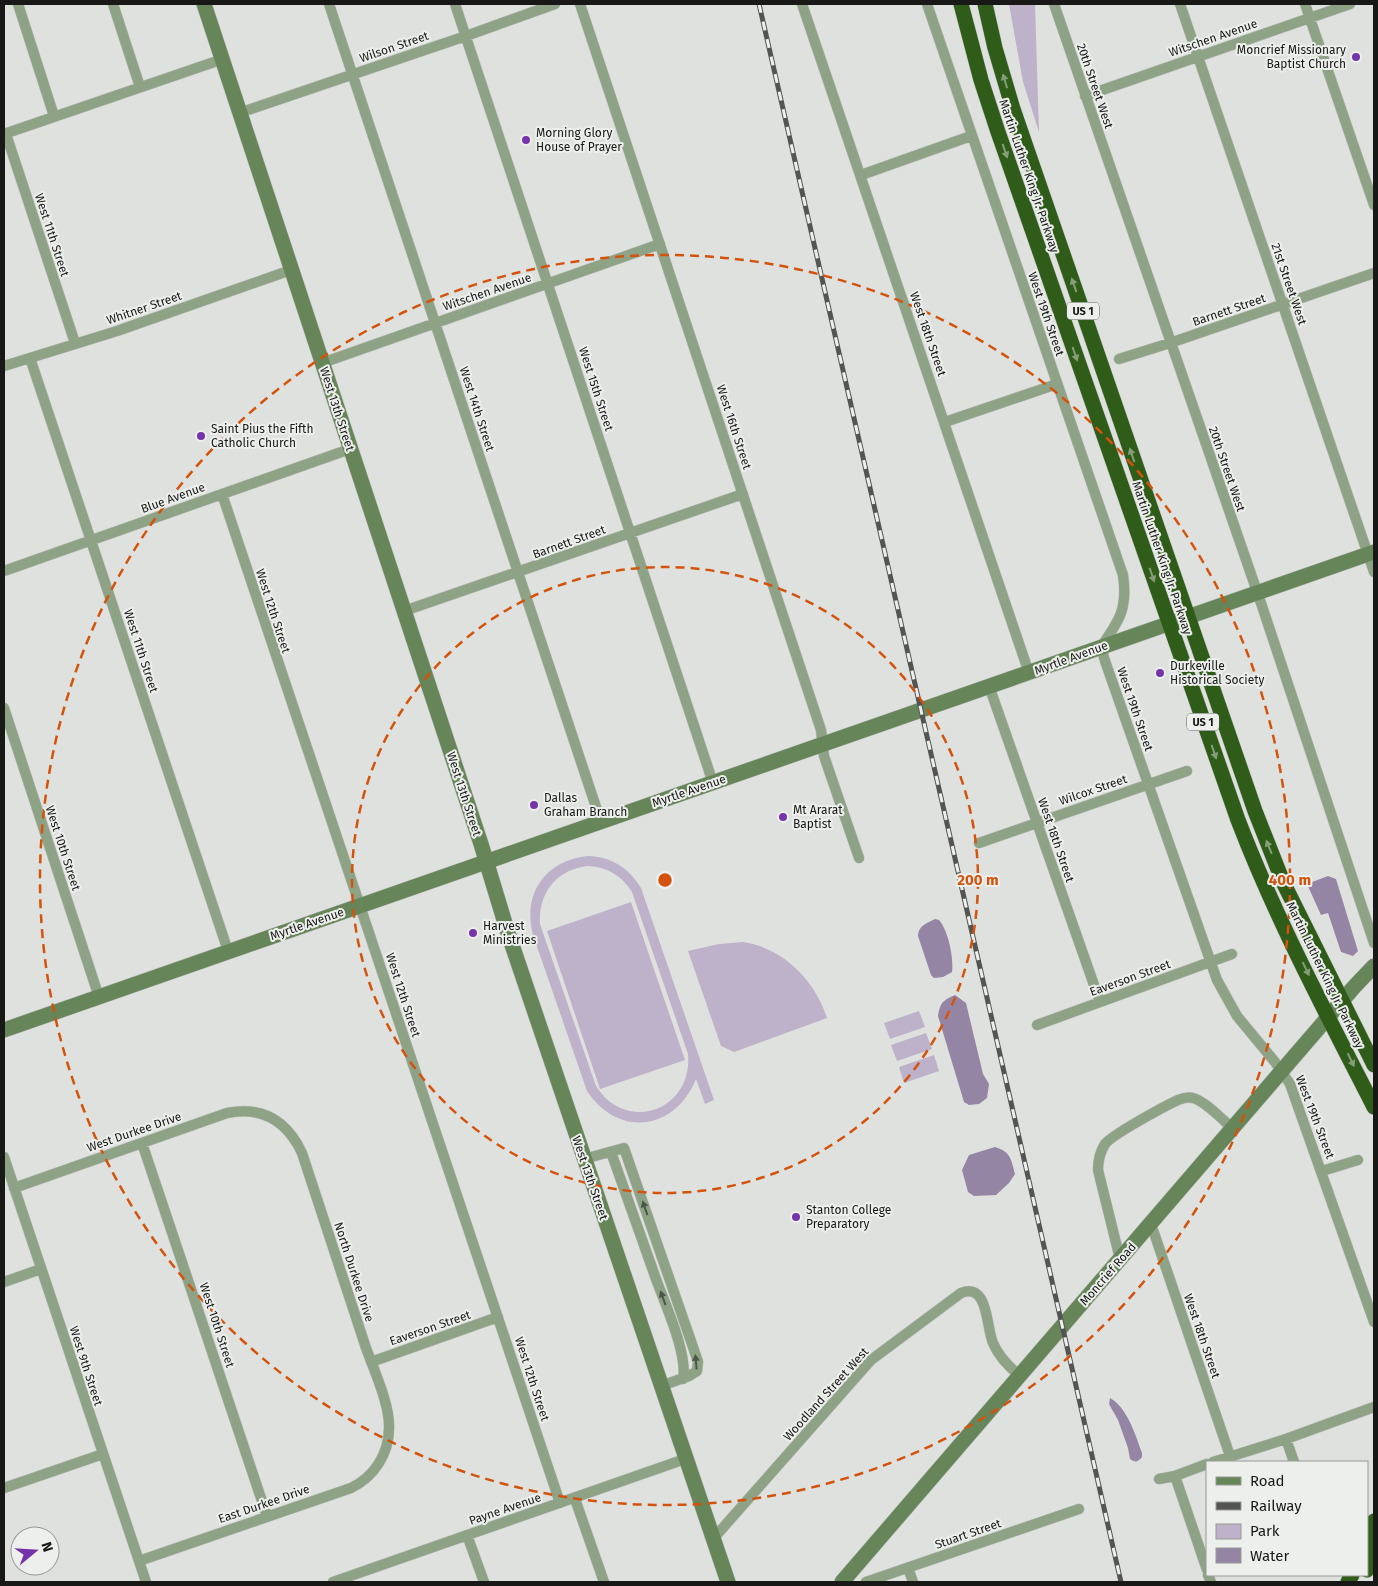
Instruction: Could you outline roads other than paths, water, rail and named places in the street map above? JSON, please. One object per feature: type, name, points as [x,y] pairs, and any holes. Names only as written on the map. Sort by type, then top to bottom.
[{"type":"highway","name":"Martin Luther King Jr. Parkway","points":[[961,4],[981,80],[997,129],[1230,798],[1257,868],[1284,926],[1374,1107]]},
{"type":"highway","name":"Martin Luther King Jr. Parkway","points":[[986,4],[995,48],[1013,109],[1242,776],[1269,847],[1296,908],[1374,1065]]},
{"type":"highway","points":[[1368,1536],[1374,1521]]},
{"type":"highway","points":[[1368,1567],[1374,1549]]},
{"type":"main road","name":"West 13th Street","points":[[204,4],[508,933],[728,1582]]},
{"type":"main road","name":"Myrtle Avenue","points":[[4,1030],[1371,553]]},
{"type":"main road","name":"Moncrief Road","points":[[842,1582],[1374,966]]},
{"type":"street","points":[[18,4],[54,116]]},
{"type":"street","points":[[113,4],[140,87]]},
{"type":"street","name":"West 14th Street","points":[[329,4],[601,822]]},
{"type":"street","name":"West 15th Street","points":[[455,4],[713,783]]},
{"type":"street","name":"Wilson Street","points":[[239,113],[555,4]]},
{"type":"street","name":"West 16th Street","points":[[580,4],[821,730],[824,756],[859,858]]},
{"type":"street","name":"West 18th Street","points":[[802,4],[1029,673]]},
{"type":"street","name":"West 19th Street","points":[[926,4],[1123,575],[1125,590],[1121,615],[1101,647],[1217,980],[1237,1016],[1282,1072],[1296,1096],[1374,1322]]},
{"type":"street","name":"20th Street West","points":[[1054,4],[1374,944]]},
{"type":"street","name":"21st Street West","points":[[1180,4],[1283,305],[1371,553],[1374,572]]},
{"type":"street","points":[[1305,4],[1374,205]]},
{"type":"street","name":"Witschen Avenue","points":[[1085,96],[1350,4]]},
{"type":"street","points":[[5,134],[223,59]]},
{"type":"street","name":"West 11th Street","points":[[5,134],[75,343]]},
{"type":"street","points":[[861,175],[972,136]]},
{"type":"street","name":"Witschen Avenue","points":[[322,363],[660,244]]},
{"type":"street","name":"Whitner Street","points":[[4,366],[117,331],[291,270]]},
{"type":"street","name":"Barnett Street","points":[[1119,359],[1374,273]]},
{"type":"street","name":"West 11th Street","points":[[30,358],[228,952]]},
{"type":"street","points":[[945,422],[1057,384]]},
{"type":"street","name":"Blue Avenue","points":[[4,571],[350,449]]},
{"type":"street","name":"West 12th Street","points":[[222,494],[560,1503]]},
{"type":"street","name":"Barnett Street","points":[[404,611],[743,494]]},
{"type":"street","name":"West 18th Street","points":[[989,686],[1100,1002]]},
{"type":"street","name":"West 10th Street","points":[[4,708],[99,997]]},
{"type":"street","name":"Wilcox Street","points":[[979,843],[1187,771]]},
{"type":"street","name":"Eaverson Street","points":[[1037,1025],[1232,954]]},
{"type":"street","points":[[1120,1259],[1098,1170],[1099,1156],[1105,1145],[1117,1134],[1178,1100],[1188,1098],[1200,1101],[1233,1129]]},
{"type":"street","name":"West Durkee Drive","points":[[14,1188],[227,1113],[238,1111],[264,1114]]},
{"type":"street","name":"North Durkee Drive","points":[[264,1114],[279,1122],[288,1130],[302,1153],[388,1414],[389,1440],[385,1452]]},
{"type":"street","name":"West 10th Street","points":[[142,1142],[267,1516]]},
{"type":"street","points":[[584,1159],[624,1148],[693,1346],[698,1362],[696,1371],[683,1379],[661,1386]]},
{"type":"street","points":[[611,1152],[680,1350],[684,1370],[683,1379]]},
{"type":"street","name":"West 9th Street","points":[[4,1157],[146,1582]]},
{"type":"street","points":[[1322,1171],[1358,1160]]},
{"type":"street","name":"West 18th Street","points":[[1151,1224],[1230,1456]]},
{"type":"street","points":[[4,1282],[41,1270]]},
{"type":"street","name":"Woodland Street West","points":[[713,1540],[871,1360],[961,1293],[966,1291],[977,1293],[982,1299],[990,1336],[997,1351],[1004,1362],[1020,1376]]},
{"type":"street","name":"Eaverson Street","points":[[371,1362],[498,1317]]},
{"type":"street","points":[[1216,1461],[1286,1439],[1374,1407]]},
{"type":"street","points":[[1286,1439],[1294,1461]]},
{"type":"street","name":"East Durkee Drive","points":[[138,1561],[360,1484],[370,1476],[385,1452]]},
{"type":"street","points":[[4,1488],[103,1454]]},
{"type":"street","name":"Payne Avenue","points":[[333,1582],[685,1459]]},
{"type":"street","points":[[1159,1479],[1175,1476],[1206,1464]]},
{"type":"street","points":[[1175,1476],[1206,1567]]},
{"type":"street","points":[[575,1499],[604,1582]]},
{"type":"street","name":"Stuart Street","points":[[866,1582],[1079,1509]]},
{"type":"street","points":[[468,1535],[484,1582]]},
{"type":"street","points":[[908,1568],[913,1582]]},
{"type":"water","points":[[1328,876],[1336,879],[1358,951],[1353,956],[1341,952],[1328,913],[1321,915],[1307,884]]},
{"type":"water","points":[[935,919],[939,920],[945,930],[950,944],[952,972],[943,977],[934,978],[931,975],[918,933],[921,927]]},
{"type":"water","points":[[955,995],[966,1003],[983,1074],[989,1084],[987,1098],[979,1104],[969,1105],[964,1102],[938,1016],[943,1002]]},
{"type":"water","points":[[995,1147],[1007,1154],[1015,1174],[1009,1183],[996,1195],[974,1196],[968,1192],[962,1170],[969,1155]]},
{"type":"water","points":[[1110,1398],[1121,1408],[1134,1430],[1142,1453],[1142,1457],[1138,1461],[1130,1459],[1118,1420],[1109,1404]]},
{"type":"railway","points":[[759,4],[1121,1582]]},
{"type":"place","name":"Moncrief Missionary Baptist Church","points":[[1356,57]]},
{"type":"place","name":"Morning Glory House of Prayer","points":[[526,140]]},
{"type":"place","name":"Saint Pius the Fifth Catholic Church","points":[[201,436]]},
{"type":"place","name":"Durkeville Historical Society","points":[[1160,673]]},
{"type":"place","name":"Dallas Graham Branch","points":[[534,805]]},
{"type":"place","name":"Mt Ararat Baptist","points":[[783,817]]},
{"type":"place","name":"Harvest Ministries","points":[[473,933]]},
{"type":"place","name":"Stanton College Preparatory","points":[[796,1217]]}]
